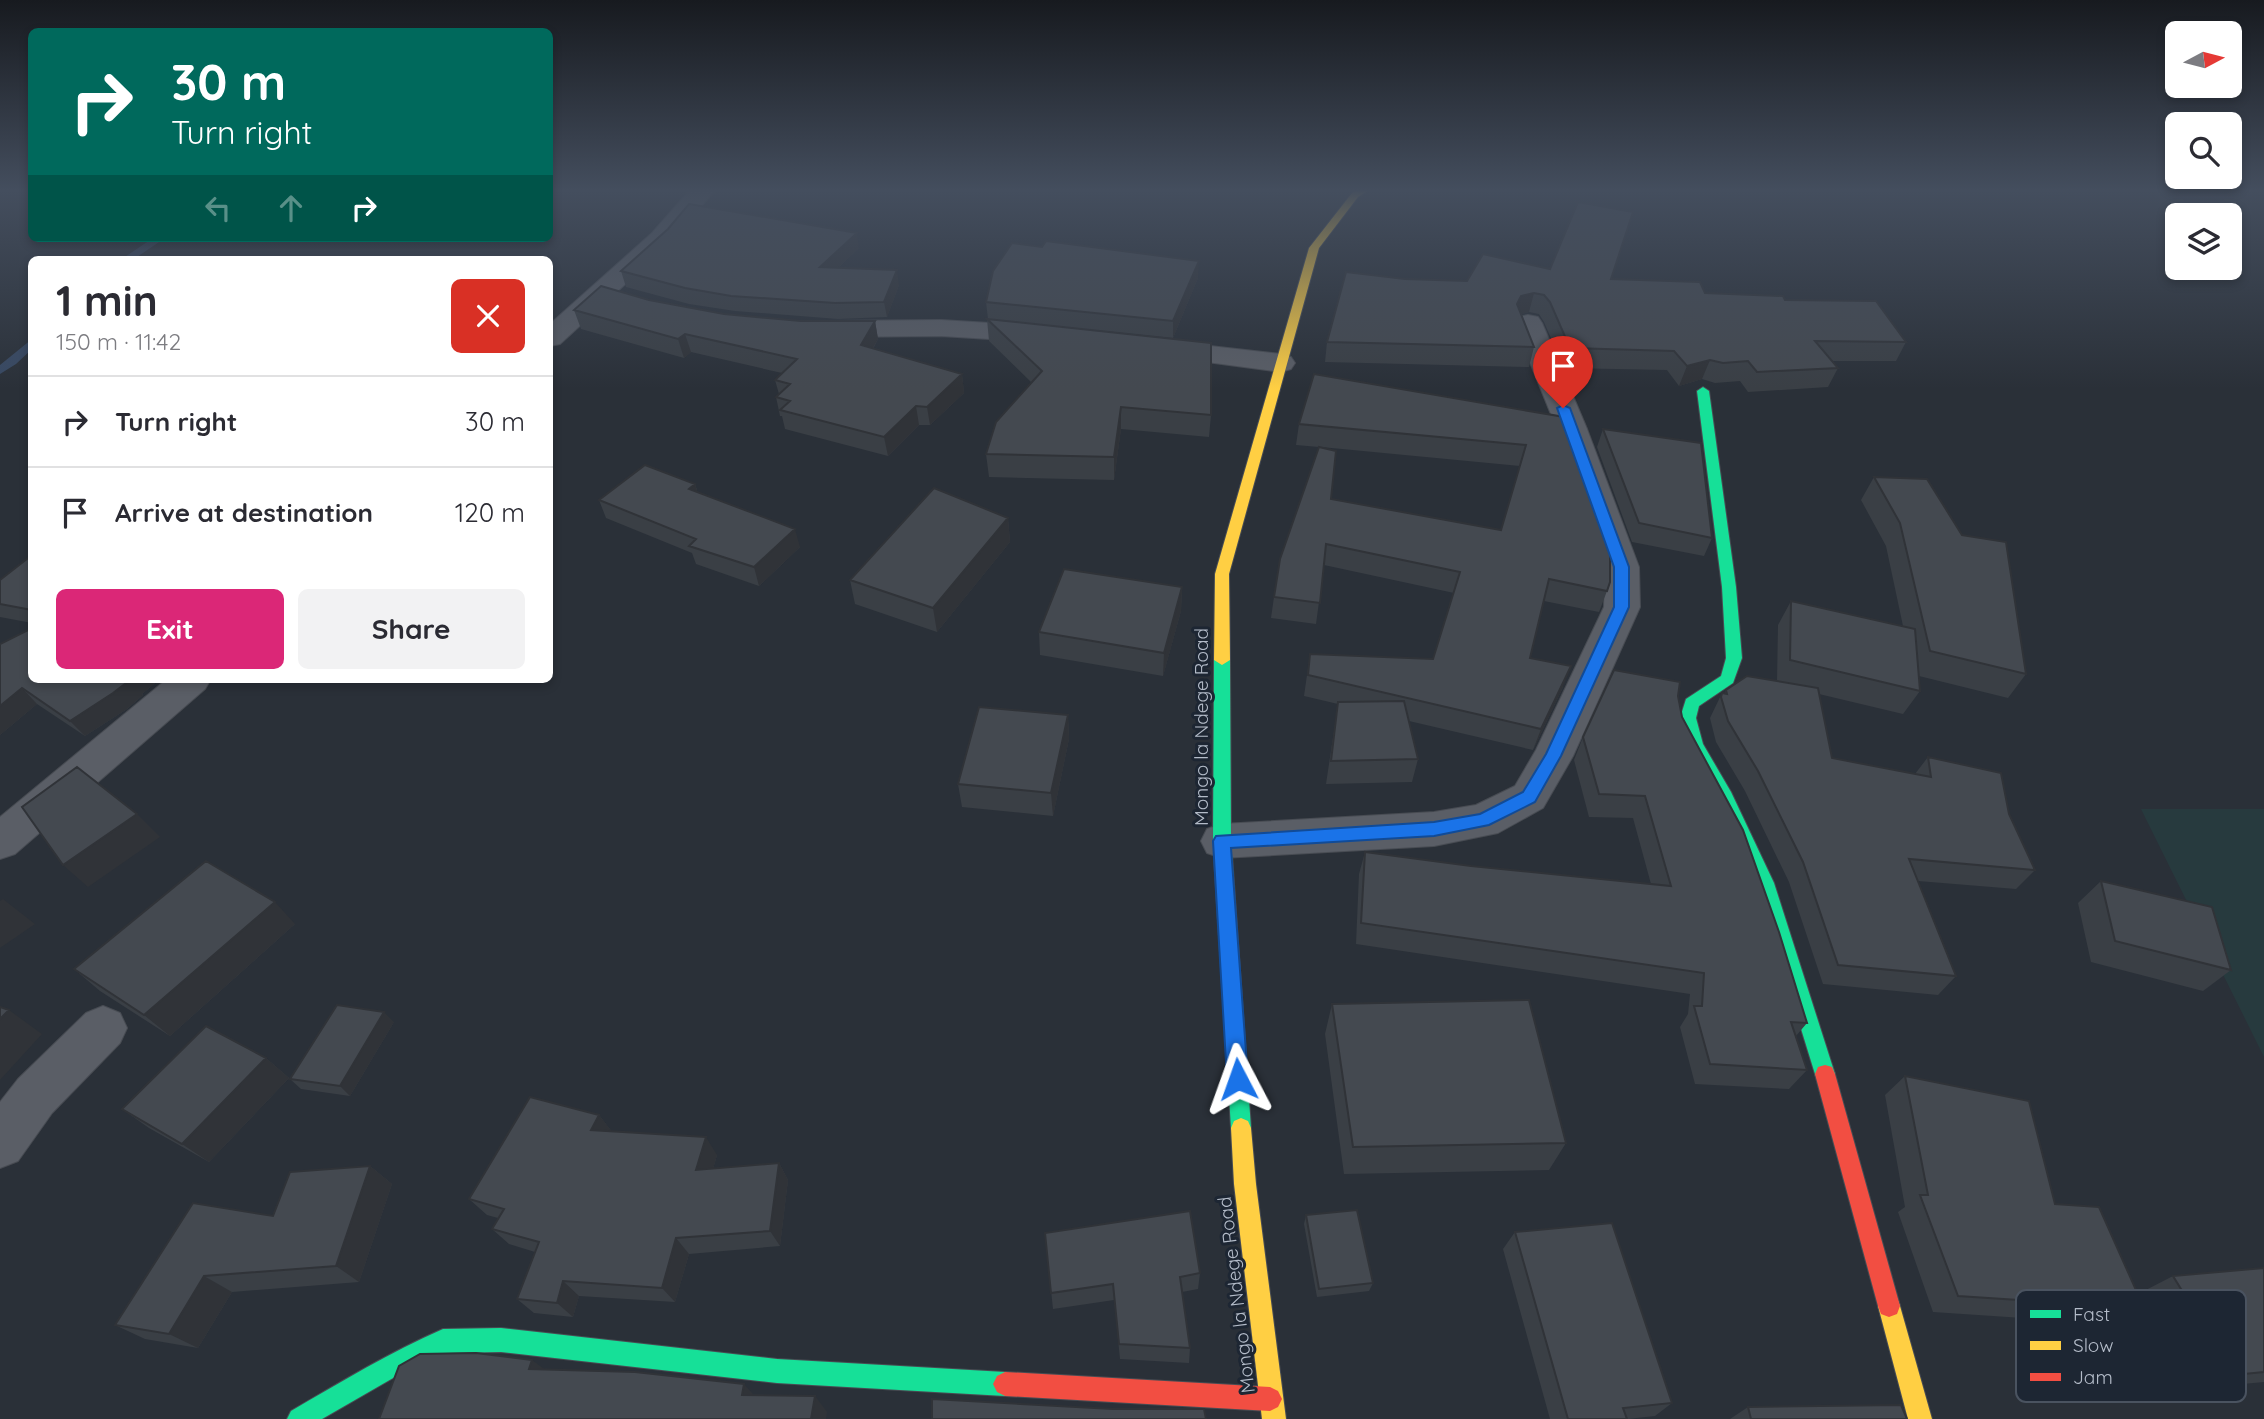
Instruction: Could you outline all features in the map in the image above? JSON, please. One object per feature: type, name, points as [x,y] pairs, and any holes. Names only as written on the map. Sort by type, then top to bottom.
[{"type":"street","points":[[553,336],[615,294],[645,256]]},
{"type":"street","name":"Mongo la Ndege Road","points":[[1273,1419],[1245,1184],[1222,841],[1222,574],[1312,256]]},
{"type":"street","points":[[1222,841],[1434,829],[1483,821],[1529,797],[1553,756],[1622,607],[1622,567],[1572,429],[1528,323]]},
{"type":"street","points":[[794,328],[941,328],[1069,338]]},
{"type":"street","points":[[1135,346],[1280,363]]},
{"type":"street","points":[[1703,391],[1730,606],[1734,665],[1732,675],[1692,702],[1688,718],[1690,728],[1695,745],[1723,792],[1749,846],[1776,916],[1834,1103],[1920,1419]]},
{"type":"street","points":[[0,842],[187,683]]},
{"type":"street","points":[[0,1143],[35,1096],[103,1028]]},
{"type":"street","points":[[299,1419],[398,1362],[443,1341],[501,1340],[777,1371],[1270,1399]]},
{"type":"green space","points":[[2141,809],[2264,809],[2264,1057]]},
{"type":"building","points":[[638,256],[832,256],[820,267],[897,270],[884,302],[835,303],[731,296],[685,288],[621,271]]},
{"type":"building","points":[[1003,256],[1162,256],[1199,261],[1173,321],[986,302],[993,271]]},
{"type":"building","points":[[1482,256],[1550,269],[1555,256],[1618,256],[1611,279],[1700,282],[1705,293],[1783,296],[1785,300],[1876,301],[1906,342],[1815,341],[1838,368],[1757,372],[1748,361],[1723,363],[1710,360],[1687,366],[1674,351],[1570,348],[1550,302],[1544,295],[1534,293],[1521,296],[1517,304],[1534,347],[1327,342],[1346,272],[1405,279],[1467,281]]},
{"type":"building","points":[[601,286],[649,300],[724,314],[801,321],[875,321],[861,345],[962,374],[927,407],[916,406],[884,437],[780,410],[790,401],[776,397],[790,384],[775,380],[797,359],[685,334],[678,339],[574,310]]},
{"type":"building","points":[[987,319],[1211,343],[1211,415],[1121,407],[1114,457],[986,454],[996,422],[1042,371]]},
{"type":"building","points":[[1314,374],[1564,417],[1610,546],[1610,582],[1607,591],[1549,579],[1530,658],[1571,666],[1541,729],[1308,675],[1310,654],[1433,659],[1460,572],[1326,544],[1320,603],[1274,597],[1280,559],[1319,447],[1336,451],[1331,499],[1501,530],[1526,445],[1299,424]]},
{"type":"building","points":[[1603,429],[1701,443],[1712,538],[1639,523]]},
{"type":"building","points":[[645,465],[695,484],[689,489],[795,529],[754,567],[689,546],[696,539],[599,500]]},
{"type":"building","points":[[1874,477],[1927,479],[1962,535],[2006,542],[2026,674],[1930,651],[1900,523]]},
{"type":"building","points":[[934,488],[1008,518],[933,608],[850,580]]},
{"type":"building","points":[[28,558],[28,609],[0,604],[0,580]]},
{"type":"building","points":[[1064,569],[1182,587],[1164,653],[1039,632]]},
{"type":"building","points":[[1791,601],[1915,629],[1920,691],[1790,660]]},
{"type":"building","points":[[28,630],[28,683],[126,683],[70,721],[22,688],[0,706],[0,644]]},
{"type":"building","points":[[1614,670],[1680,682],[1678,696],[1682,717],[1743,830],[1779,932],[1807,1023],[1791,1022],[1807,1070],[1710,1064],[1694,1006],[1702,1006],[1704,973],[1361,923],[1365,852],[1471,866],[1671,886],[1645,796],[1599,794],[1583,737]]},
{"type":"building","points":[[1747,676],[1818,688],[1832,758],[1931,777],[1928,757],[2001,773],[2009,814],[2035,870],[1909,859],[1956,976],[1838,965],[1803,862],[1758,771],[1728,721],[1722,693],[1727,694],[1726,690]]},
{"type":"building","points":[[1404,701],[1418,759],[1331,761],[1338,702]]},
{"type":"building","points":[[979,707],[1068,715],[1051,793],[958,784]]},
{"type":"building","points":[[77,767],[137,814],[63,865],[22,807]]},
{"type":"building","points":[[206,861],[275,902],[144,1015],[74,969]]},
{"type":"building","points":[[2101,881],[2212,907],[2231,970],[2115,941]]},
{"type":"building","points":[[1529,1000],[1566,1143],[1353,1147],[1332,1004]]},
{"type":"building","points":[[337,1005],[384,1012],[340,1086],[290,1079]]},
{"type":"building","points":[[0,1007],[9,1010],[0,1019]]},
{"type":"building","points":[[206,1026],[266,1058],[182,1144],[122,1109]]},
{"type":"building","points":[[1905,1076],[2029,1101],[2055,1204],[2099,1207],[2136,1290],[2016,1290],[2016,1300],[1958,1296],[1920,1195],[1928,1195]]},
{"type":"building","points":[[530,1097],[599,1115],[591,1130],[706,1137],[696,1170],[779,1163],[770,1231],[676,1238],[662,1288],[563,1281],[557,1303],[517,1299],[539,1242],[492,1229],[504,1209],[469,1199]]},
{"type":"building","points":[[370,1166],[336,1266],[204,1276],[169,1334],[115,1325],[193,1203],[273,1216],[290,1172]]},
{"type":"building","points":[[1357,1210],[1373,1283],[1319,1289],[1306,1215]]},
{"type":"building","points":[[1190,1211],[1200,1273],[1180,1277],[1190,1348],[1119,1344],[1113,1284],[1051,1293],[1045,1233]]},
{"type":"building","points":[[1612,1223],[1672,1403],[1623,1408],[1627,1419],[1568,1419],[1515,1232]]},
{"type":"building","points":[[2264,1268],[2264,1372],[2246,1374],[2246,1290],[2182,1290],[2173,1276]]},
{"type":"building","points":[[476,1353],[532,1360],[529,1369],[635,1372],[744,1384],[742,1395],[815,1396],[811,1419],[379,1419],[399,1366],[420,1354]]},
{"type":"building","points":[[932,1399],[1113,1409],[1204,1409],[1206,1419],[932,1419]]},
{"type":"building","points":[[1901,1405],[1907,1419],[1751,1419],[1748,1407]]},
{"type":"waterway","points":[[0,370],[28,346]]},
{"type":"traffic: fast","points":[[1703,391],[1729,587],[1734,658],[1728,679],[1692,703],[1688,718],[1695,745],[1723,792],[1765,883],[1825,1074]]},
{"type":"traffic: fast","points":[[1222,660],[1222,841],[1241,1128]]},
{"type":"traffic: fast","points":[[299,1419],[399,1362],[443,1341],[501,1340],[777,1371],[1005,1384]]},
{"type":"traffic: slow","points":[[1222,660],[1222,574],[1312,256]]},
{"type":"traffic: slow","points":[[1241,1128],[1245,1184],[1274,1419]]},
{"type":"traffic: slow","points":[[1889,1306],[1920,1419]]},
{"type":"traffic: jam","points":[[1825,1074],[1889,1306]]},
{"type":"traffic: jam","points":[[1005,1384],[1270,1399]]},
{"type":"route","points":[[1238,1079],[1222,841],[1434,829],[1483,821],[1529,797],[1553,756],[1622,607],[1622,567],[1610,528],[1563,408]]}]
